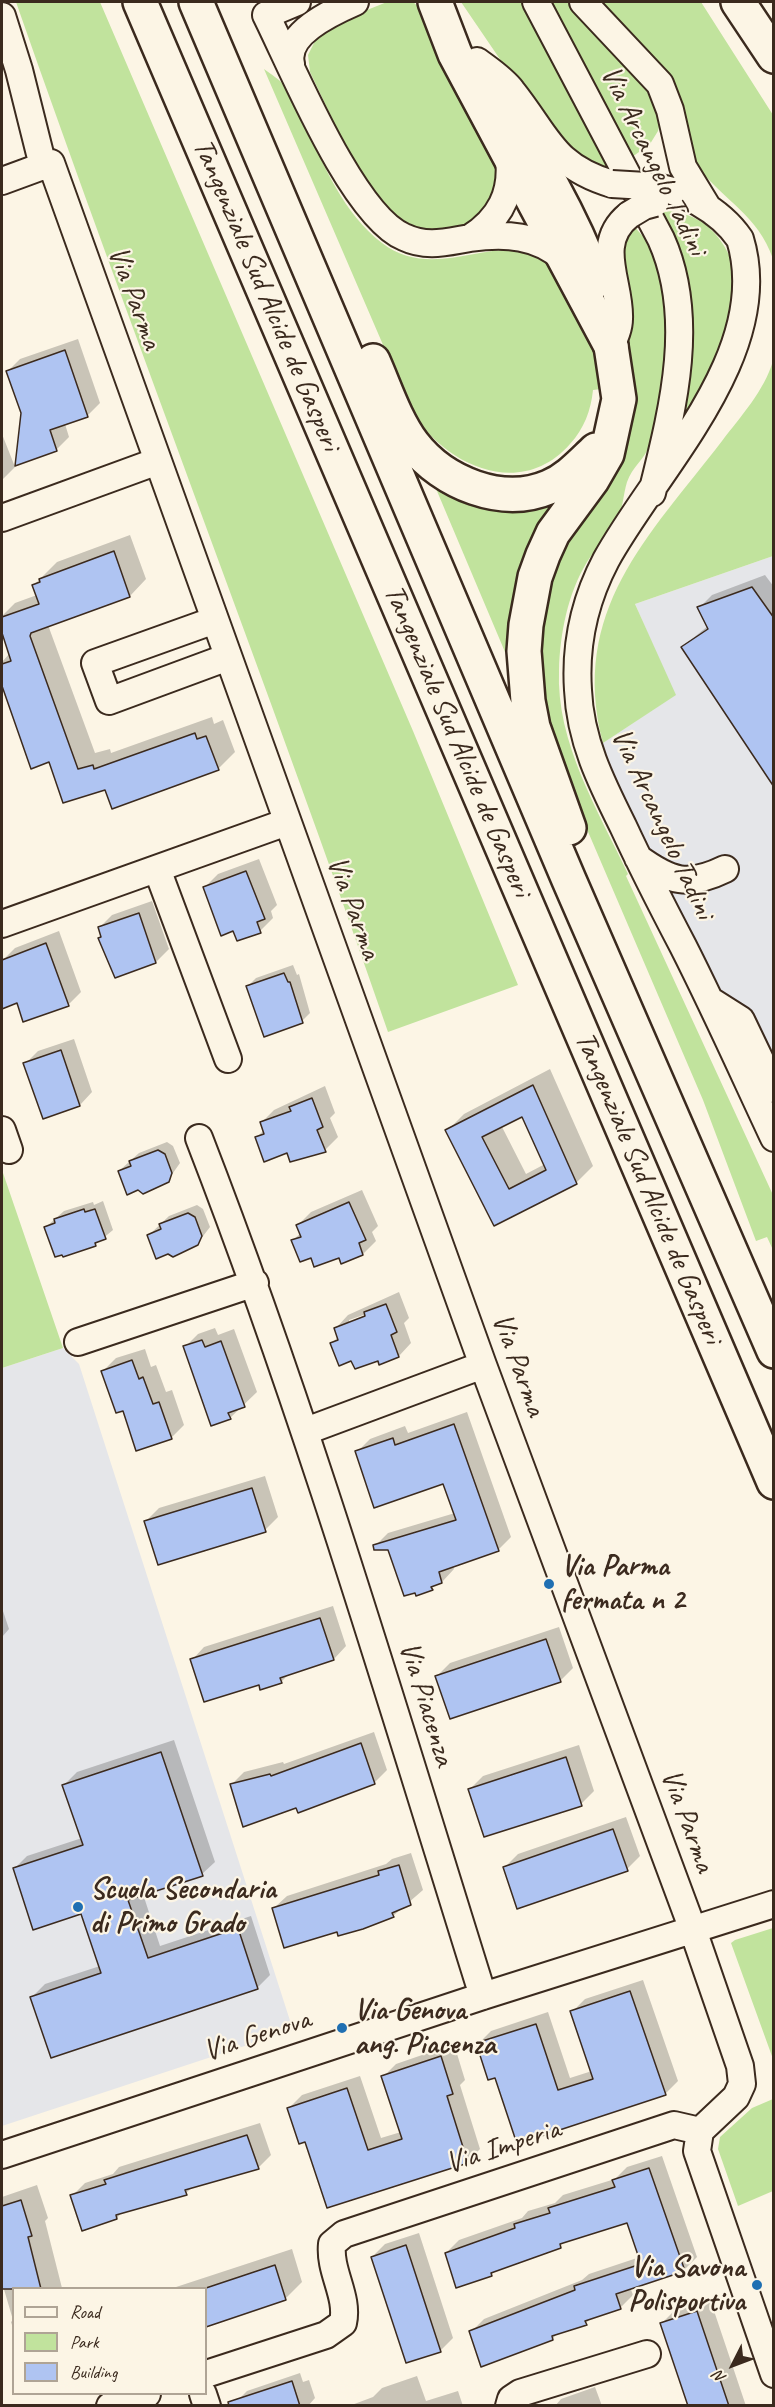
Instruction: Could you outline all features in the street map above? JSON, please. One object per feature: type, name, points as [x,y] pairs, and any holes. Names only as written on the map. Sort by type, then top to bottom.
[{"type":"main road","name":"Tangenziale Sud Alcide de Gasperi","points":[[140,2],[774,1482]]},
{"type":"main road","name":"Tangenziale Sud Alcide de Gasperi","points":[[196,2],[569,879],[774,1352]]},
{"type":"main road","points":[[738,2],[774,56]]},
{"type":"main road","points":[[438,8],[477,61],[541,164],[578,234],[604,302],[619,399],[602,465],[566,513],[543,555],[532,588],[526,625],[524,651],[528,701],[533,727],[571,834],[573,849],[569,879]]},
{"type":"main road","points":[[438,8],[455,54],[611,346]]},
{"type":"main road","points":[[305,258],[364,341],[405,431],[423,455],[447,474],[489,491],[534,492],[562,480],[609,439]]},
{"type":"street","points":[[297,2],[266,15],[352,184],[387,227],[419,243],[437,244],[470,238],[530,238],[554,250],[564,260]]},
{"type":"street","points":[[291,64],[290,51],[297,39],[318,22],[355,2]]},
{"type":"street","name":"Via Arcangelo Tadini","points":[[536,2],[662,239],[675,280],[679,326],[673,401],[650,500]]},
{"type":"street","name":"Via Arcangelo Tadini","points":[[583,2],[660,84],[670,110],[682,167],[708,208],[737,234],[751,256],[761,294],[758,333],[750,360],[727,401],[615,545],[597,579],[585,615],[577,673],[580,712],[588,749],[637,857],[711,1001],[774,1138]]},
{"type":"street","points":[[2,16],[19,70],[43,166],[2,181]]},
{"type":"street","points":[[477,61],[513,92],[562,159],[582,173],[651,195],[644,206],[629,215],[618,227],[610,249],[620,316],[611,346]]},
{"type":"street","points":[[470,238],[492,222],[500,211],[510,185],[509,158]]},
{"type":"street","name":"Via Parma","points":[[43,166],[51,164],[483,1365],[693,1930]]},
{"type":"street","name":"Via Arcangelo Tadini","points":[[651,195],[685,198],[708,208]]},
{"type":"street","points":[[2,518],[158,461]]},
{"type":"street","points":[[215,620],[95,663],[109,700],[228,657]]},
{"type":"street","points":[[2,924],[287,822]]},
{"type":"street","points":[[637,857],[656,871],[676,879],[703,880],[725,869]]},
{"type":"street","points":[[157,869],[228,1059]]},
{"type":"street","points":[[711,1001],[741,1020],[774,1089]]},
{"type":"street","name":"Via Piacenza","points":[[199,1138],[255,1283],[306,1431],[483,1996]]},
{"type":"street","points":[[78,1342],[255,1283]]},
{"type":"street","points":[[306,1431],[483,1365]]},
{"type":"street","name":"Via Genova","points":[[2,2155],[483,1996],[774,1904]]},
{"type":"street","points":[[693,1930],[740,2066],[742,2084],[736,2097],[700,2131],[697,2151],[774,2374]]},
{"type":"street","name":"Via Imperia","points":[[207,2374],[326,2335],[343,2324],[346,2308],[331,2259],[332,2244],[344,2234],[674,2125],[700,2131]]},
{"type":"street","points":[[509,2406],[511,2399],[520,2393],[647,2354]]},
{"type":"street","points":[[110,2406],[144,2395]]},
{"type":"shaded area","points":[[773,556],[773,1120],[602,748],[603,743],[675,695],[635,604]]},
{"type":"shaded area","points":[[63,1348],[79,1364],[293,2030],[2,2126],[2,1368]]},
{"type":"green space","points":[[16,2],[100,2],[413,731],[518,985],[388,1032],[297,774]]},
{"type":"green space","points":[[387,2],[413,2],[421,9],[495,160],[495,184],[490,200],[480,214],[463,230],[415,231],[384,208],[353,163],[310,72],[308,55],[316,39],[342,20]]},
{"type":"green space","points":[[461,2],[523,2],[607,165],[601,168],[586,165],[540,118]]},
{"type":"green space","points":[[547,2],[568,2],[651,90],[660,122],[658,131],[650,144],[628,160]]},
{"type":"green space","points":[[598,2],[701,2],[773,115],[773,259],[759,231],[698,167]]},
{"type":"green space","points":[[264,69],[288,90],[336,188],[356,218],[382,243],[404,255],[426,259],[514,250],[533,253],[553,267],[589,341],[601,389],[593,390],[586,419],[575,438],[551,461],[529,470],[507,473],[485,469],[464,461],[444,448],[412,412]]},
{"type":"green space","points":[[668,211],[685,214],[700,221],[721,241],[735,267],[745,298],[681,439],[687,384],[661,213]]},
{"type":"green space","points":[[635,227],[654,252],[661,271],[665,294],[667,347],[661,401],[650,444],[629,477],[617,521],[587,562],[570,600],[561,642],[560,697],[564,724],[572,750],[592,801],[628,874],[626,876],[773,1195],[773,1250],[767,1237],[756,1241],[703,1100],[574,799],[552,733],[543,694],[538,617],[555,550],[621,456],[631,426],[621,241]]},
{"type":"green space","points":[[773,361],[773,556],[635,604],[676,695],[603,743],[595,696],[597,654],[606,615],[622,578],[667,510],[751,403],[764,383]]},
{"type":"green space","points":[[434,484],[556,501],[537,537],[522,574],[511,612],[505,652]]},
{"type":"green space","points":[[2,1170],[63,1348],[2,1368]]},
{"type":"green space","points":[[774,1928],[773,2059],[731,1943]]},
{"type":"green space","points":[[773,2099],[773,2191],[738,2206],[718,2149],[720,2137],[752,2108]]},
{"type":"building","points":[[65,350],[88,417],[50,430],[57,451],[15,466],[21,413],[6,371]]},
{"type":"building","points":[[114,551],[130,597],[31,633],[30,636],[78,769],[93,765],[94,769],[195,733],[197,739],[206,736],[219,770],[112,809],[105,790],[63,803],[49,762],[31,769],[2,686],[2,664],[11,661],[2,633],[2,617],[39,604],[32,585],[40,582],[39,579]]},
{"type":"building","points":[[752,587],[774,618],[774,787],[681,647],[708,629],[697,607]]},
{"type":"building","points":[[246,871],[265,919],[257,922],[261,933],[237,941],[233,931],[221,936],[203,887]]},
{"type":"building","points":[[139,913],[156,963],[115,978],[98,938],[101,937],[98,927]]},
{"type":"building","points":[[46,943],[69,1006],[23,1022],[17,1003],[2,1009],[2,960]]},
{"type":"building","points":[[284,973],[290,982],[303,1023],[264,1037],[246,986]]},
{"type":"building","points":[[61,1050],[80,1106],[43,1119],[23,1063]]},
{"type":"building","points":[[533,1085],[577,1184],[494,1226],[445,1130]],"holes":[[[522,1117],[546,1170],[509,1189],[482,1137]]]},
{"type":"building","points":[[312,1098],[323,1127],[317,1130],[326,1152],[290,1162],[287,1153],[264,1162],[255,1137],[264,1134],[260,1122],[291,1111],[289,1107]]},
{"type":"building","points":[[158,1150],[165,1154],[172,1173],[169,1182],[143,1194],[138,1190],[127,1195],[118,1171],[131,1166],[129,1161]]},
{"type":"building","points":[[349,1202],[366,1240],[359,1243],[363,1255],[341,1264],[339,1258],[314,1267],[311,1258],[300,1262],[291,1240],[301,1237],[296,1225]]},
{"type":"building","points":[[84,1209],[85,1212],[95,1209],[106,1239],[95,1243],[96,1246],[63,1257],[62,1255],[55,1257],[44,1227],[55,1223],[54,1219]]},
{"type":"building","points":[[188,1213],[195,1217],[202,1236],[198,1245],[173,1257],[168,1254],[156,1259],[147,1235],[161,1229],[159,1224]]},
{"type":"building","points":[[386,1304],[397,1332],[391,1335],[399,1357],[379,1365],[378,1361],[355,1369],[351,1361],[339,1366],[330,1343],[338,1340],[334,1328],[365,1316],[364,1312]]},
{"type":"building","points":[[202,1340],[205,1347],[221,1341],[245,1407],[228,1413],[231,1419],[211,1426],[183,1346]]},
{"type":"building","points":[[132,1360],[139,1379],[143,1377],[153,1404],[159,1402],[172,1439],[136,1451],[123,1411],[116,1413],[101,1371]]},
{"type":"building","points":[[454,1424],[499,1551],[439,1572],[442,1583],[431,1587],[433,1590],[416,1596],[415,1593],[404,1596],[388,1550],[374,1550],[373,1545],[456,1520],[443,1484],[374,1508],[355,1451],[393,1438],[395,1445]]},
{"type":"building","points":[[252,1488],[266,1532],[158,1565],[144,1521]]},
{"type":"building","points":[[320,1618],[334,1660],[280,1678],[282,1683],[260,1690],[259,1685],[204,1702],[190,1659]]},
{"type":"building","points":[[546,1639],[561,1682],[450,1719],[435,1676]]},
{"type":"building","points":[[361,1743],[375,1784],[298,1813],[296,1808],[243,1827],[230,1784],[270,1774],[271,1776]]},
{"type":"building","name":"Scuola Secondaria di Primo Grado","points":[[161,1752],[203,1876],[128,1900],[148,1958],[238,1928],[258,1989],[51,2058],[30,1997],[101,1973],[81,1914],[33,1930],[13,1868],[83,1845],[62,1785]]},
{"type":"building","points":[[566,1757],[582,1806],[484,1837],[468,1789]]},
{"type":"building","points":[[613,1829],[628,1871],[517,1909],[503,1867]]},
{"type":"building","points":[[399,1865],[411,1905],[392,1913],[394,1917],[363,1929],[338,1936],[337,1932],[284,1948],[272,1908],[379,1875],[378,1871]]},
{"type":"building","points":[[630,1991],[666,2095],[517,2144],[495,2078],[488,2080],[476,2043],[536,2024],[558,2090],[593,2079],[570,2011]]},
{"type":"building","points":[[441,2056],[453,2094],[447,2096],[468,2163],[327,2208],[305,2142],[299,2144],[287,2108],[347,2088],[368,2150],[402,2139],[381,2076]]},
{"type":"building","points":[[247,2135],[259,2169],[185,2190],[187,2195],[116,2215],[117,2219],[82,2231],[70,2195],[106,2184],[104,2180]]},
{"type":"building","points":[[649,2168],[685,2271],[616,2294],[621,2309],[585,2321],[587,2325],[552,2336],[553,2340],[481,2367],[469,2331],[575,2290],[574,2286],[641,2264],[627,2223],[560,2244],[561,2248],[456,2288],[445,2253],[515,2228],[514,2224],[550,2213],[548,2208],[615,2187],[612,2180]]},
{"type":"building","points":[[21,2200],[32,2236],[28,2237],[40,2287],[2,2289],[2,2206]]},
{"type":"building","points":[[406,2245],[441,2352],[406,2363],[371,2257]]},
{"type":"building","points":[[275,2265],[286,2300],[207,2327],[207,2288]]},
{"type":"building","points":[[697,2311],[729,2406],[688,2406],[660,2323]]},
{"type":"building","points":[[292,2381],[300,2406],[229,2406],[228,2402]]},
{"type":"place","name":"Via Parma fermata n 2","points":[[549,1584]]},
{"type":"place","name":"Scuola Secondaria di Primo Grado","points":[[78,1907]]},
{"type":"place","name":"Via Genova ang. Piacenza","points":[[342,2028]]},
{"type":"place","name":"Via Savona Polisportiva","points":[[757,2285]]}]
